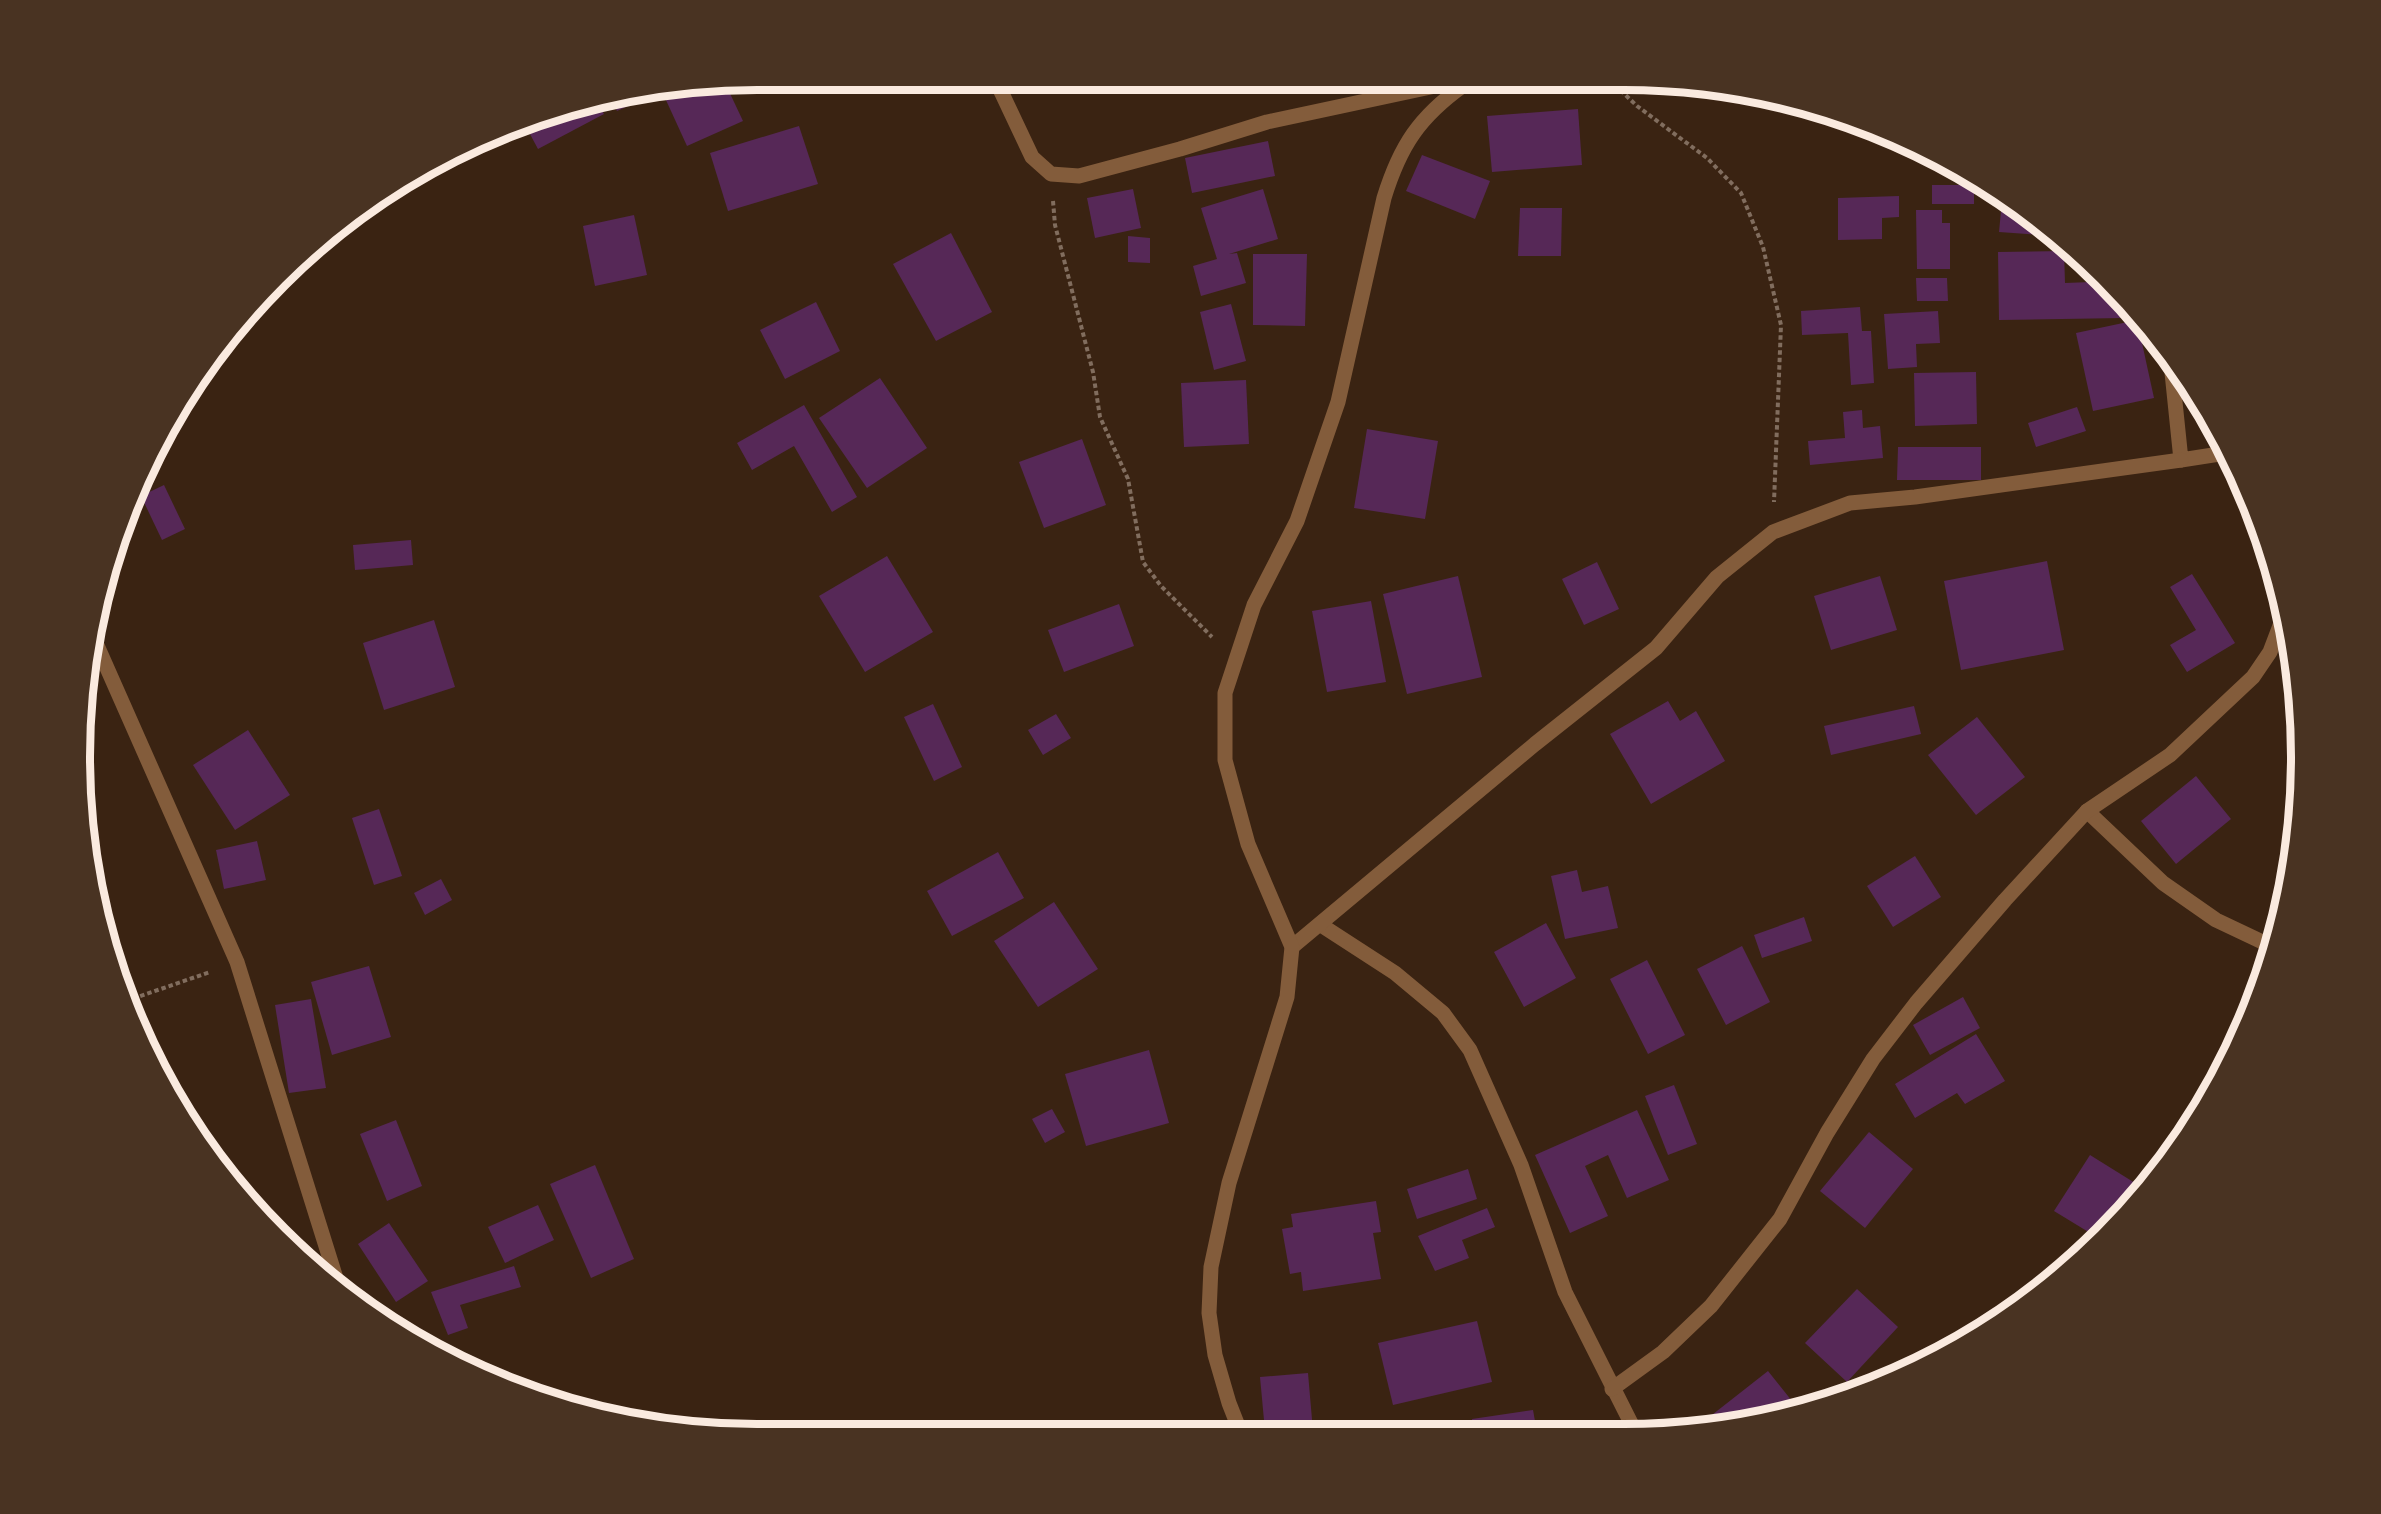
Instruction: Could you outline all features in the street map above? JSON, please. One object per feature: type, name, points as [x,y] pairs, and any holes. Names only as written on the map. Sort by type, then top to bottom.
[{"type":"street","points":[[1000,90],[1032,157],[1051,174],[1079,176],[1180,149],[1267,122],[1417,90]]},
{"type":"street","points":[[1237,1424],[1228,1403],[1215,1355],[1209,1313],[1211,1267],[1229,1183],[1287,997],[1292,947],[1248,844],[1225,760],[1225,693],[1254,604],[1297,521],[1338,402],[1384,198],[1394,165],[1410,138],[1436,105],[1457,90]]},
{"type":"street","points":[[2172,377],[2181,460]]},
{"type":"street","points":[[1292,947],[1535,744],[1656,648],[1717,577],[1773,532],[1850,503],[1915,497],[2218,454]]},
{"type":"street","points":[[1612,1389],[1663,1352],[1711,1306],[1780,1219],[1850,1096],[1874,1059],[1909,1013],[2005,900],[2087,812],[2170,755],[2253,677],[2270,652],[2278,630]]},
{"type":"street","points":[[99,650],[237,962],[334,1272]]},
{"type":"street","points":[[2087,812],[2163,883],[2216,920],[2264,943]]},
{"type":"street","points":[[1321,925],[1395,973],[1443,1013],[1470,1050],[1521,1164],[1565,1292],[1631,1424]]},
{"type":"path","points":[[1620,90],[1637,106],[1707,158],[1741,194],[1763,247],[1781,325],[1773,532]]},
{"type":"path","points":[[1051,174],[1055,225],[1093,372],[1100,417],[1128,479],[1143,562],[1161,586],[1236,659]]},
{"type":"path","points":[[135,998],[237,962]]},
{"type":"building","points":[[729,91],[743,121],[687,146],[665,97]]},
{"type":"building","points":[[639,101],[617,111],[614,106]]},
{"type":"building","points":[[601,109],[604,114],[538,149],[528,131]]},
{"type":"building","points":[[1578,109],[1582,165],[1492,172],[1487,116]]},
{"type":"building","points":[[799,126],[818,184],[728,211],[710,153]]},
{"type":"building","points":[[1268,141],[1275,176],[1192,193],[1185,158]]},
{"type":"building","points":[[1422,155],[1490,181],[1475,219],[1406,191]]},
{"type":"building","points":[[1932,185],[1968,185],[1974,189],[1974,204],[1932,204]]},
{"type":"building","points":[[1133,189],[1141,228],[1095,238],[1087,198]]},
{"type":"building","points":[[1263,189],[1278,239],[1229,254],[1237,253],[1246,283],[1201,296],[1193,266],[1217,259],[1201,208]]},
{"type":"building","points":[[1899,196],[1899,217],[1882,218],[1882,239],[1838,240],[1838,198]]},
{"type":"building","points":[[2001,207],[2038,235],[1999,232]]},
{"type":"building","points":[[1520,208],[1562,208],[1561,256],[1518,256]]},
{"type":"building","points":[[1916,210],[1942,210],[1942,223],[1950,223],[1950,269],[1917,269]]},
{"type":"building","points":[[634,215],[647,275],[595,286],[583,226]]},
{"type":"building","points":[[951,233],[992,312],[936,341],[893,264]]},
{"type":"building","points":[[1128,236],[1150,238],[1150,263],[1128,262]]},
{"type":"building","points":[[2058,251],[2064,256],[2065,283],[2091,280],[2123,315],[2123,318],[1999,320],[1998,252]]},
{"type":"building","points":[[1253,254],[1307,254],[1305,326],[1253,325]]},
{"type":"building","points":[[1916,278],[1947,278],[1948,301],[1917,301]]},
{"type":"building","points":[[816,302],[840,351],[785,379],[760,330]]},
{"type":"building","points":[[1231,304],[1246,361],[1214,370],[1200,312]]},
{"type":"building","points":[[1860,307],[1862,331],[1871,331],[1874,383],[1851,385],[1848,333],[1802,335],[1801,311]]},
{"type":"building","points":[[1938,311],[1940,343],[1916,344],[1917,367],[1888,369],[1884,314]]},
{"type":"building","points":[[2129,322],[2140,336],[2154,398],[2093,411],[2076,333]]},
{"type":"building","points":[[1976,372],[1977,424],[1915,426],[1914,373]]},
{"type":"building","points":[[880,378],[927,448],[867,488],[819,418]]},
{"type":"building","points":[[1246,380],[1249,444],[1184,447],[1181,383]]},
{"type":"building","points":[[804,405],[857,497],[832,512],[794,446],[752,470],[737,443]]},
{"type":"building","points":[[2077,407],[2086,431],[2036,447],[2028,423]]},
{"type":"building","points":[[1862,410],[1863,428],[1880,426],[1883,458],[1810,465],[1808,441],[1845,438],[1843,412]]},
{"type":"building","points":[[1367,429],[1438,441],[1425,519],[1354,508]]},
{"type":"building","points":[[1082,439],[1106,505],[1044,528],[1019,462]]},
{"type":"building","points":[[1898,447],[1981,447],[1981,480],[1897,480]]},
{"type":"building","points":[[164,485],[185,529],[162,540],[142,499],[144,494]]},
{"type":"building","points":[[411,540],[413,565],[355,570],[353,545]]},
{"type":"building","points":[[887,556],[933,632],[865,672],[819,596]]},
{"type":"building","points":[[2047,561],[2064,650],[1961,670],[1944,581]]},
{"type":"building","points":[[1597,562],[1619,609],[1584,625],[1562,579]]},
{"type":"building","points":[[2192,574],[2235,643],[2187,672],[2170,645],[2196,630],[2170,587]]},
{"type":"building","points":[[1458,576],[1482,677],[1407,694],[1383,594]]},
{"type":"building","points":[[1880,576],[1897,630],[1831,650],[1814,596]]},
{"type":"building","points":[[1371,601],[1386,682],[1327,692],[1312,611]]},
{"type":"building","points":[[1119,604],[1134,646],[1064,672],[1048,630]]},
{"type":"building","points":[[434,620],[455,687],[384,710],[363,643]]},
{"type":"building","points":[[1668,701],[1680,721],[1696,711],[1725,761],[1651,804],[1610,734]]},
{"type":"building","points":[[933,704],[962,767],[934,781],[904,717]]},
{"type":"building","points":[[1914,706],[1921,734],[1831,755],[1824,726]]},
{"type":"building","points":[[1056,714],[1071,738],[1043,755],[1028,730]]},
{"type":"building","points":[[1977,717],[2025,777],[1976,815],[1928,755]]},
{"type":"building","points":[[248,730],[290,795],[235,830],[193,765]]},
{"type":"building","points":[[2196,776],[2231,819],[2176,864],[2141,821]]},
{"type":"building","points":[[379,809],[402,876],[374,885],[352,818]]},
{"type":"building","points":[[257,841],[266,880],[224,889],[216,850]]},
{"type":"building","points":[[998,852],[1024,898],[952,936],[927,891]]},
{"type":"building","points":[[1915,856],[1941,897],[1893,927],[1867,886]]},
{"type":"building","points":[[1577,870],[1582,892],[1608,886],[1618,928],[1565,939],[1551,876]]},
{"type":"building","points":[[441,879],[452,900],[425,915],[414,893]]},
{"type":"building","points":[[1054,902],[1098,969],[1038,1007],[994,941]]},
{"type":"building","points":[[1804,917],[1812,941],[1762,958],[1754,935]]},
{"type":"building","points":[[1546,923],[1576,978],[1524,1007],[1494,952]]},
{"type":"building","points":[[1742,946],[1770,1002],[1726,1025],[1697,969]]},
{"type":"building","points":[[1647,960],[1685,1035],[1648,1054],[1610,979]]},
{"type":"building","points":[[369,966],[391,1037],[332,1055],[311,982]]},
{"type":"building","points":[[1963,997],[1980,1028],[1930,1055],[1913,1025]]},
{"type":"building","points":[[311,999],[326,1088],[289,1093],[275,1005]]},
{"type":"building","points":[[1976,1034],[2005,1081],[1965,1104],[1957,1093],[1915,1118],[1895,1084]]},
{"type":"building","points":[[1149,1050],[1169,1123],[1086,1146],[1065,1074]]},
{"type":"building","points":[[1674,1085],[1697,1144],[1668,1155],[1645,1096]]},
{"type":"building","points":[[1052,1109],[1065,1132],[1045,1143],[1032,1119]]},
{"type":"building","points":[[1637,1110],[1669,1180],[1627,1198],[1608,1155],[1585,1166],[1608,1216],[1570,1233],[1535,1155]]},
{"type":"building","points":[[396,1120],[422,1186],[387,1201],[360,1134]]},
{"type":"building","points":[[1869,1132],[1913,1169],[1865,1228],[1820,1191]]},
{"type":"building","points":[[2090,1155],[2136,1184],[2091,1234],[2054,1211]]},
{"type":"building","points":[[595,1165],[634,1259],[591,1278],[550,1184]]},
{"type":"building","points":[[1468,1169],[1477,1199],[1417,1219],[1407,1189]]},
{"type":"building","points":[[1376,1201],[1381,1232],[1373,1233],[1381,1279],[1303,1291],[1301,1272],[1290,1274],[1282,1229],[1293,1227],[1291,1214]]},
{"type":"building","points":[[538,1205],[554,1240],[505,1263],[488,1227]]},
{"type":"building","points":[[1487,1208],[1495,1227],[1462,1240],[1469,1258],[1435,1271],[1418,1236]]},
{"type":"building","points":[[389,1223],[428,1281],[396,1302],[358,1244]]},
{"type":"building","points":[[514,1266],[521,1287],[460,1305],[468,1328],[448,1335],[431,1292]]},
{"type":"building","points":[[1857,1289],[1898,1327],[1847,1382],[1805,1343]]},
{"type":"building","points":[[1477,1321],[1492,1382],[1393,1405],[1378,1343]]},
{"type":"building","points":[[1768,1371],[1793,1402],[1754,1411],[1708,1418]]},
{"type":"building","points":[[1308,1373],[1312,1424],[1264,1424],[1260,1377]]},
{"type":"building","points":[[1533,1410],[1536,1424],[1473,1424],[1472,1419]]}]
